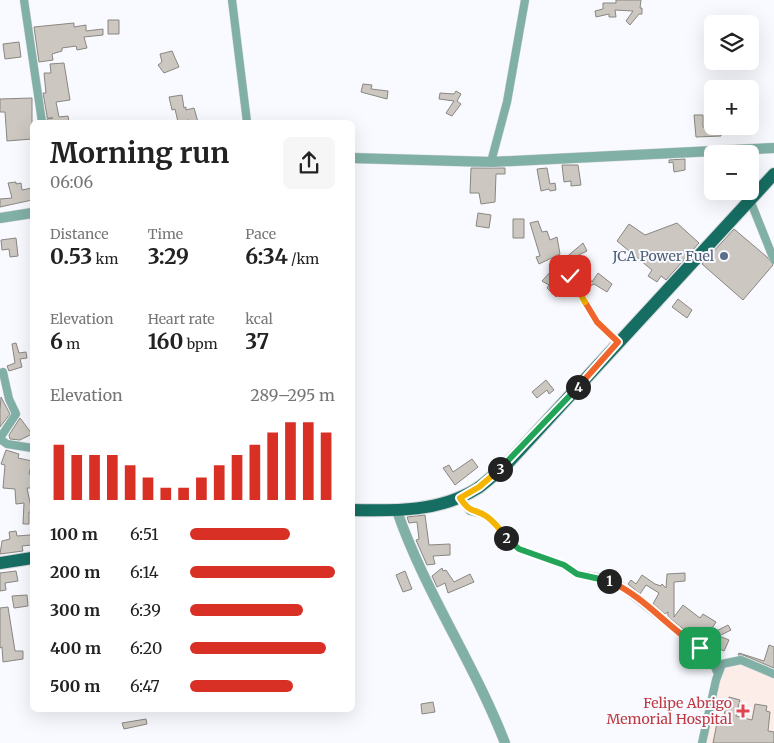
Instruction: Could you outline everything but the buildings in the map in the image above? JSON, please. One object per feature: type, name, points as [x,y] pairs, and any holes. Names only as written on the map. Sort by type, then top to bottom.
[{"type":"main road","points":[[759,190],[774,174]]},
{"type":"main road","points":[[355,510],[397,511],[436,506],[460,498],[479,487],[508,463],[750,200]]},
{"type":"main road","points":[[0,563],[30,558]]},
{"type":"street","points":[[24,0],[42,120]]},
{"type":"street","points":[[232,0],[248,120]]},
{"type":"street","points":[[491,162],[507,102],[525,0]]},
{"type":"street","points":[[355,158],[491,162],[774,148]]},
{"type":"street","points":[[750,200],[774,260]]},
{"type":"street","points":[[0,218],[30,213]]},
{"type":"street","points":[[559,267],[570,276],[597,322],[618,342]]},
{"type":"street","points":[[3,372],[9,399],[16,414],[0,438],[7,444],[30,448]]},
{"type":"street","points":[[0,400],[9,399]]},
{"type":"street","points":[[460,498],[470,511],[485,515],[496,524],[508,540],[519,549],[564,565],[577,574],[603,578],[621,586],[711,658],[731,662]]},
{"type":"street","points":[[397,511],[412,552],[491,708],[505,743]]},
{"type":"street","points":[[711,658],[718,674]]},
{"type":"street","points":[[702,743],[722,664],[741,660],[774,674]]},
{"type":"shaded area","name":"Felipe Abrigo Memorial Hospital","points":[[738,663],[774,677],[774,743],[705,743],[719,678],[728,665]]},
{"type":"place","name":"JCA Power Fuel","points":[[724,256]]},
{"type":"place","name":"Felipe Abrigo Memorial Hospital","points":[[743,711]]},
{"type":"route","points":[[570,276],[597,322],[618,342],[508,463],[479,487],[460,498],[470,511],[485,515],[496,524],[508,540],[519,549],[564,565],[577,574],[603,578],[621,586],[646,604],[684,638],[700,648]]}]
